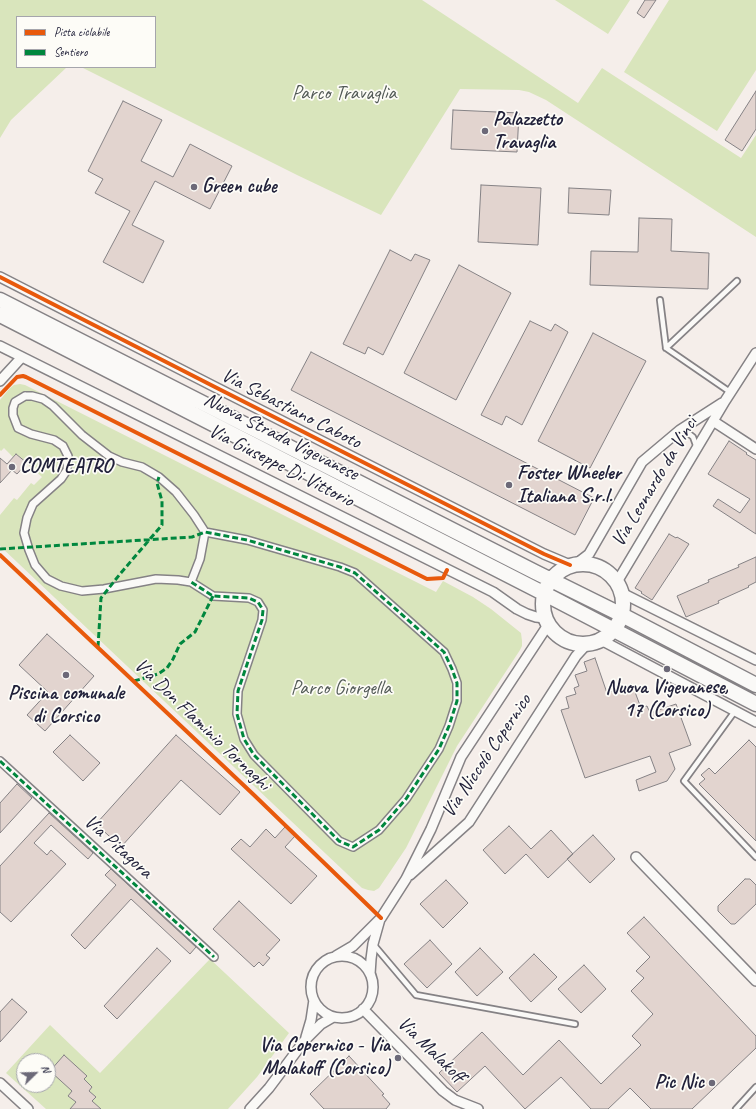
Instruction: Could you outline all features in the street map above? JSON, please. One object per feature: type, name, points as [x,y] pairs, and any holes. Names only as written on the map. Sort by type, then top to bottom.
[{"type":"main road","name":"Nuova Strada Vigevanese","points":[[0,300],[622,615],[756,685]]},
{"type":"main road","name":"Nuova Strada Vigevanese","points":[[0,315],[543,593],[756,704]]},
{"type":"main road","points":[[586,563],[600,567],[609,573],[619,588],[623,600],[622,615],[614,630],[601,640],[587,644],[577,644],[563,640],[546,622],[542,604],[543,593],[550,579],[562,569],[573,564],[586,563]]},
{"type":"street","name":"Via Sebastiano Caboto","points":[[0,277],[516,540],[544,554],[573,564]]},
{"type":"street","name":"Via Giuseppe Di Vittorio","points":[[0,346],[493,592],[517,609],[546,622]]},
{"type":"street","name":"Via Leonardo da Vinci","points":[[619,588],[696,448],[756,353]]},
{"type":"street","points":[[0,381],[22,357]]},
{"type":"street","points":[[191,582],[200,559],[205,532],[176,492],[160,477],[142,467],[122,462],[109,456],[82,436],[53,406],[43,399],[25,396],[15,402],[13,415],[18,428],[31,434],[54,440],[63,446],[68,456],[67,470],[61,479],[33,504],[27,518],[24,532],[35,565],[47,579],[61,586],[82,591],[104,589],[156,579],[178,580],[191,582],[213,596],[249,598],[258,602],[263,610],[262,620],[238,691],[237,714],[244,739],[254,755],[339,842],[353,848],[379,830],[406,800],[439,749],[449,726],[457,701],[457,683],[452,669],[444,652],[356,573],[247,540],[205,532]]},
{"type":"street","name":"Via Leonardo da Vinci","points":[[573,564],[589,554],[642,462],[680,430],[725,401]]},
{"type":"street","points":[[713,421],[756,449]]},
{"type":"street","points":[[619,588],[756,660]]},
{"type":"street","name":"Via Niccolò Copernico","points":[[336,956],[353,946],[381,918],[406,879],[431,829],[461,757],[546,622]]},
{"type":"street","points":[[601,640],[756,722]]},
{"type":"street","name":"Via Niccolò Copernico","points":[[406,879],[469,822],[576,656],[587,644]]},
{"type":"street","name":"Via Pitagora","points":[[0,761],[214,957]]},
{"type":"street","points":[[636,857],[756,981]]},
{"type":"street","points":[[370,974],[373,944],[381,918]]},
{"type":"street","points":[[336,956],[356,959],[367,968],[370,974],[373,983],[372,996],[368,1005],[359,1013],[345,1018],[333,1017],[324,1013],[318,1008],[311,992],[311,982],[313,975],[320,964],[326,960],[336,956]]},
{"type":"street","points":[[305,1040],[311,1020],[314,1000]]},
{"type":"street","name":"Via Malakoff","points":[[364,1009],[443,1091],[455,1100],[478,1109]]},
{"type":"street","points":[[250,1109],[269,1088],[305,1040],[321,1024],[333,1017]]},
{"type":"street","points":[[0,1083],[28,1109]]},
{"type":"lane","points":[[666,348],[737,281]]},
{"type":"lane","points":[[660,300],[666,348],[730,392]]},
{"type":"lane","points":[[680,430],[693,437],[696,448]]},
{"type":"lane","points":[[735,711],[684,781],[756,857]]},
{"type":"lane","points":[[373,944],[416,995],[575,1024]]},
{"type":"lane","points":[[736,1109],[756,1087]]},
{"type":"green space","name":"Parco Travaglia","points":[[0,0],[422,0],[578,103],[602,68],[741,158],[756,135],[756,237],[546,100],[529,92],[519,90],[460,89],[381,215],[297,175],[83,68],[156,68],[156,16],[16,16],[16,68],[66,68],[11,120],[0,138]]},
{"type":"green space","points":[[555,0],[630,0],[608,34]]},
{"type":"green space","points":[[669,0],[756,0],[756,70],[717,131],[624,72]]},
{"type":"green space","name":"Parco Giorgella","points":[[14,385],[25,385],[436,592],[443,581],[473,597],[491,609],[521,633],[522,646],[520,650],[457,746],[406,848],[379,888],[374,891],[362,888],[0,546],[0,515],[14,498],[17,500],[31,483],[34,485],[42,477],[16,454],[13,457],[4,448],[1,451],[0,450],[0,400],[10,388]]},
{"type":"green space","points":[[210,959],[289,1033],[257,1077],[228,1109],[46,1109],[28,1093],[56,1093],[56,1053],[24,1053],[50,1025],[100,1073]]},
{"type":"green space","points":[[16,1062],[16,1082],[6,1073]]},
{"type":"building","points":[[645,0],[656,0],[644,18],[637,13]]},
{"type":"building","points":[[756,91],[756,129],[742,151],[725,140]]},
{"type":"building","name":"Green cube","points":[[123,101],[162,120],[141,161],[173,177],[190,144],[232,166],[210,209],[155,181],[132,225],[164,241],[143,283],[103,262],[130,211],[95,193],[103,179],[88,171]]},
{"type":"building","name":"Palazzetto Travaglia","points":[[453,110],[519,113],[517,152],[451,149]]},
{"type":"building","points":[[481,185],[541,188],[538,245],[478,242]]},
{"type":"building","points":[[569,188],[611,190],[609,215],[568,213]]},
{"type":"building","points":[[639,218],[672,219],[671,251],[709,253],[708,289],[590,285],[591,251],[638,252]]},
{"type":"building","points":[[390,250],[411,261],[415,254],[430,260],[383,355],[368,347],[365,354],[343,344]]},
{"type":"building","points":[[459,265],[511,293],[456,400],[404,373]]},
{"type":"building","points":[[530,321],[551,331],[555,324],[568,332],[522,425],[506,416],[502,425],[481,415]]},
{"type":"building","points":[[593,333],[646,361],[590,468],[538,441]]},
{"type":"building","points":[[311,352],[594,498],[575,535],[291,390]]},
{"type":"building","points":[[729,441],[756,460],[756,534],[713,506],[718,499],[740,513],[750,499],[708,474]]},
{"type":"building","name":"COMTEATRO","points":[[16,454],[27,463],[17,474],[12,470],[0,483],[0,458],[7,464]]},
{"type":"building","points":[[669,534],[689,544],[652,600],[635,588]]},
{"type":"building","points":[[756,557],[756,582],[748,586],[749,587],[718,601],[719,603],[686,617],[677,596],[709,582],[708,580],[739,567],[738,565]]},
{"type":"building","points":[[47,634],[94,676],[45,731],[27,715],[48,692],[19,665]]},
{"type":"building","points":[[595,658],[607,693],[632,684],[641,708],[647,706],[650,713],[676,704],[691,745],[669,753],[675,769],[667,781],[639,791],[636,780],[656,772],[650,756],[585,778],[561,710],[569,708],[566,697],[576,694],[574,688],[579,686],[575,675],[587,671],[584,662]]},
{"type":"building","points":[[70,735],[100,763],[83,781],[53,752]]},
{"type":"building","points":[[176,735],[240,792],[220,815],[181,780],[121,847],[96,824]]},
{"type":"building","points":[[749,740],[756,747],[756,841],[699,784],[705,779],[701,775],[709,768],[715,774]]},
{"type":"building","points":[[17,784],[32,798],[0,833],[0,803]]},
{"type":"building","points":[[49,813],[93,853],[88,859],[51,825],[34,843],[47,855],[51,850],[66,864],[11,922],[0,912],[0,866]]},
{"type":"building","points":[[509,826],[531,849],[551,830],[573,854],[548,878],[526,854],[505,874],[483,850]]},
{"type":"building","points":[[285,827],[295,836],[285,847],[317,876],[291,904],[231,849],[241,839],[250,847],[266,829],[275,838]]},
{"type":"building","points":[[593,835],[615,859],[590,883],[567,859]]},
{"type":"building","points":[[111,869],[196,947],[190,954],[131,899],[85,949],[71,935],[116,885],[105,875]]},
{"type":"building","points":[[745,879],[750,879],[756,885],[756,904],[735,924],[731,924],[718,911],[718,906]]},
{"type":"building","points":[[446,880],[468,903],[443,928],[420,904]]},
{"type":"building","points":[[239,901],[280,940],[266,955],[270,958],[263,966],[259,962],[254,967],[213,929]]},
{"type":"building","points":[[644,917],[756,1036],[756,1048],[692,1109],[651,1109],[630,1088],[608,1109],[591,1109],[561,1077],[525,1109],[485,1066],[457,1092],[439,1073],[482,1032],[523,1075],[559,1040],[601,1084],[641,1045],[632,1036],[653,1014],[631,991],[644,978],[636,971],[650,957],[627,933]]},
{"type":"building","points":[[430,940],[452,964],[427,988],[404,964]]},
{"type":"building","points":[[157,948],[171,961],[117,1019],[104,1006]]},
{"type":"building","points":[[480,948],[503,972],[477,996],[455,972]]},
{"type":"building","points":[[534,954],[557,977],[531,1002],[509,978]]},
{"type":"building","points":[[584,965],[606,989],[581,1013],[558,989]]},
{"type":"building","points":[[12,999],[27,1012],[0,1042],[0,1012]]},
{"type":"building","points":[[64,1055],[87,1076],[84,1079],[92,1087],[89,1091],[96,1097],[92,1101],[101,1109],[70,1109],[76,1102],[68,1096],[72,1091],[56,1076],[56,1064]]},
{"type":"building","points":[[349,1056],[384,1094],[382,1095],[390,1104],[386,1109],[324,1109],[310,1094]]},
{"type":"marked path","points":[[98,647],[101,598],[162,525],[162,501],[157,483],[159,477]]},
{"type":"marked path","points":[[0,549],[192,537],[205,532],[247,540],[340,567],[355,573],[444,652],[457,683],[457,701],[449,726],[439,749],[406,799],[379,830],[353,847],[339,841],[254,755],[244,739],[237,714],[238,691],[262,620],[263,610],[258,602],[249,598],[213,596],[191,582]]},
{"type":"marked path","points":[[134,681],[158,674],[167,668],[180,644],[195,632],[213,596]]},
{"type":"marked path","points":[[0,761],[214,957]]},
{"type":"cycle path","points":[[0,277],[544,554],[570,565]]},
{"type":"cycle path","points":[[0,395],[17,377],[26,377],[427,579],[443,578],[447,570]]},
{"type":"cycle path","name":"Via Don Flaminio Tornaghi","points":[[0,555],[255,796],[381,918]]},
{"type":"place","name":"Palazzetto Travaglia","points":[[485,131]]},
{"type":"place","name":"Green cube","points":[[194,187]]},
{"type":"place","name":"COMTEATRO","points":[[12,467]]},
{"type":"place","name":"Foster Wheeler Italiana S.r.l.","points":[[509,485]]},
{"type":"place","name":"Nuova Vigevanese, 17 (Corsico)","points":[[667,669]]},
{"type":"place","name":"Piscina comunale di Corsico","points":[[66,675]]},
{"type":"place","name":"Via Copernico - Via Malakoff (Corsico)","points":[[398,1058]]},
{"type":"place","name":"Pic Nic","points":[[712,1083]]}]
